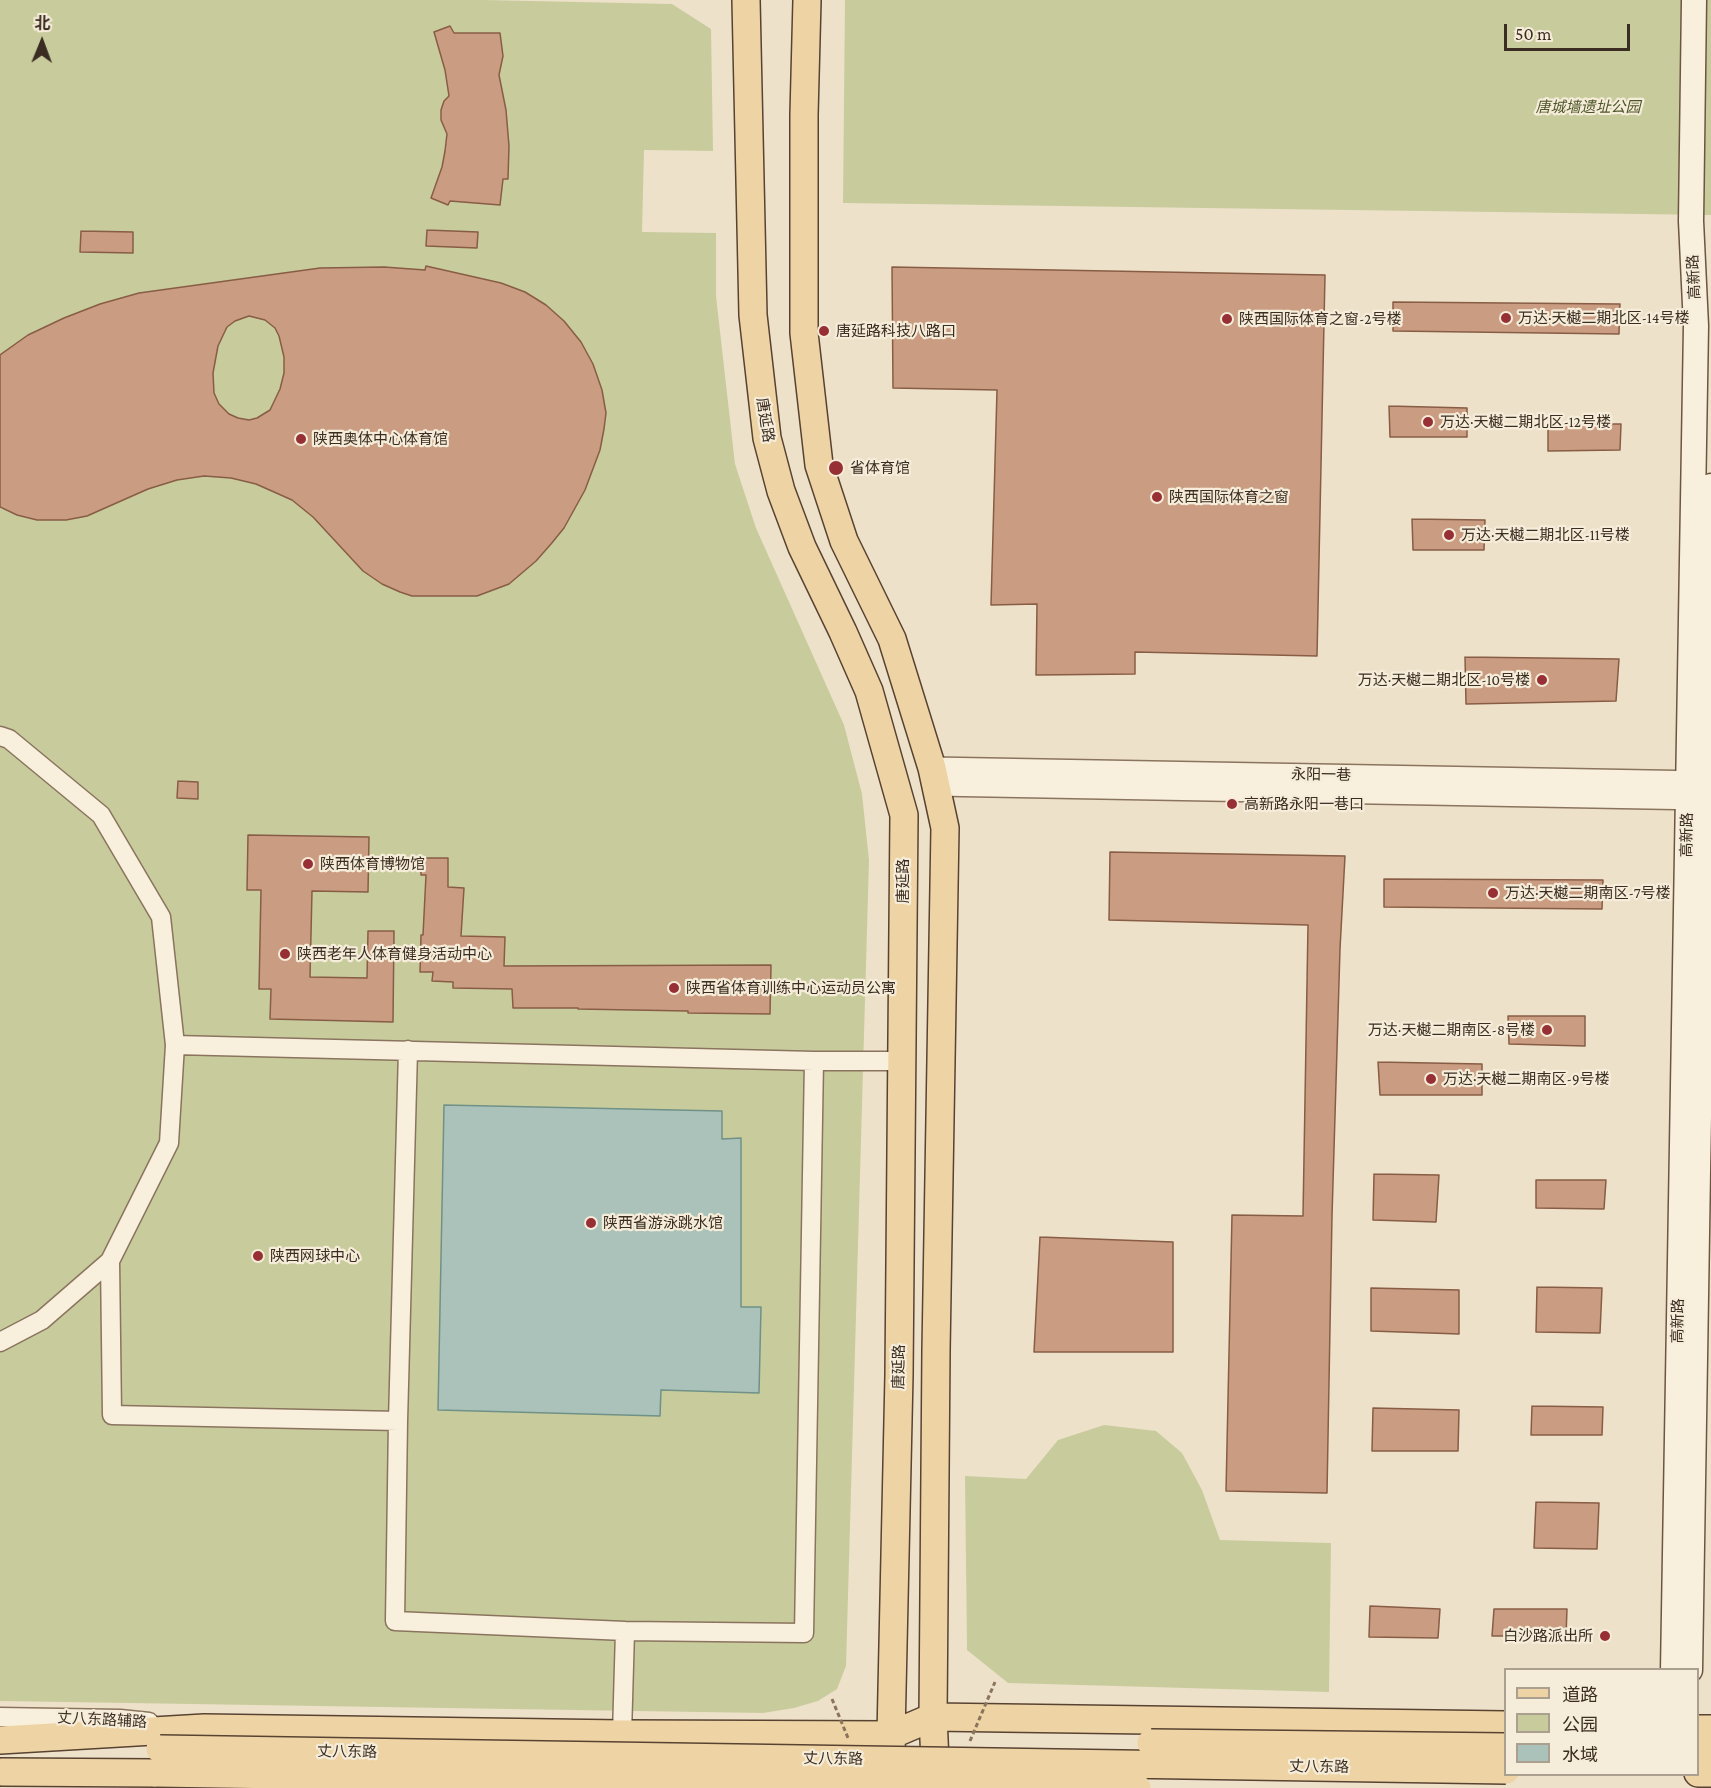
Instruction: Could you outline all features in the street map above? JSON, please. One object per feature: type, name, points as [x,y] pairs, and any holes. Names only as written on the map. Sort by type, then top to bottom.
[{"type":"main road","name":"唐延路","points":[[746,0],[753,315],[767,438],[781,491],[802,547],[869,691],[904,815],[900,1375],[891,1735],[892,1788]]},
{"type":"main road","points":[[807,0],[804,115],[804,333],[819,465],[844,541],[892,639],[934,776],[945,828],[936,1350],[933,1716],[936,1788]]},
{"type":"main road","name":"高新路","points":[[1694,0],[1691,221],[1696,326],[1701,790]]},
{"type":"main road","name":"高新路","points":[[1690,1668],[1701,790],[1711,486]]},
{"type":"main road","name":"高新路","points":[[1673,1668],[1696,1171]]},
{"type":"main road","points":[[933,1716],[1504,1725]]},
{"type":"main road","name":"丈八东路","points":[[2,1732],[204,1728],[891,1735],[933,1716]]},
{"type":"main road","points":[[1054,1719],[1151,1743],[1504,1748]]},
{"type":"main road","points":[[2,1732],[158,1761]]},
{"type":"main road","points":[[1,1772],[158,1761]]},
{"type":"main road","name":"丈八东路","points":[[158,1761],[1504,1770]]},
{"type":"main road","name":"丈八东路","points":[[158,1761],[1137,1788]]},
{"type":"main road","points":[[1,1772],[92,1788]]},
{"type":"street","points":[[0,736],[9,739],[101,815],[161,917],[175,1045],[169,1143],[110,1261],[42,1320],[0,1342]]},
{"type":"street","name":"永阳一巷","points":[[934,776],[1701,790]]},
{"type":"street","points":[[175,1045],[902,1061]]},
{"type":"street","points":[[408,1050],[395,1621],[626,1631],[804,1633],[814,1060]]},
{"type":"street","points":[[110,1261],[112,1415],[398,1421]]},
{"type":"street","points":[[622,1734],[626,1631]]},
{"type":"path","points":[[969,1743],[995,1682]]},
{"type":"path","points":[[832,1699],[849,1742]]},
{"type":"green space","points":[[0,0],[484,0],[672,4],[711,29],[713,151],[644,150],[642,232],[716,233],[716,296],[735,464],[756,528],[844,725],[862,794],[869,860],[846,1666],[837,1689],[818,1701],[763,1713],[0,1701]]},
{"type":"green space","name":"唐城墙遗址公园","points":[[845,0],[1711,0],[1711,215],[843,203]]},
{"type":"green space","points":[[1104,1425],[1156,1431],[1182,1453],[1202,1490],[1220,1540],[1331,1543],[1329,1692],[1008,1683],[967,1650],[965,1476],[1026,1479],[1058,1440]]},
{"type":"water","name":"陕西省游泳跳水馆","points":[[444,1105],[722,1111],[722,1139],[741,1138],[741,1307],[761,1307],[759,1393],[661,1390],[660,1416],[438,1410]]},
{"type":"building","points":[[450,26],[454,33],[500,33],[503,56],[499,75],[506,110],[509,146],[508,179],[503,179],[500,205],[450,201],[448,205],[431,198],[445,151],[447,134],[441,120],[441,110],[444,101],[449,96],[445,70],[434,32]]},
{"type":"building","points":[[427,230],[478,232],[477,248],[426,246]]},
{"type":"building","points":[[81,231],[133,232],[133,253],[80,252]]},
{"type":"building","name":"陕西奥体中心体育馆","points":[[426,266],[501,283],[525,292],[546,305],[564,321],[581,342],[593,364],[602,390],[606,413],[604,429],[600,450],[585,490],[564,528],[536,561],[509,584],[477,596],[412,596],[400,592],[382,584],[363,571],[313,517],[292,500],[256,484],[231,478],[204,476],[177,480],[148,489],[87,516],[66,520],[37,520],[17,515],[0,507],[0,355],[28,335],[100,304],[139,293],[320,268],[384,267],[425,270]],"holes":[[[249,316],[265,320],[275,328],[284,357],[284,373],[280,389],[270,410],[257,418],[249,420],[238,418],[229,414],[219,404],[214,393],[213,373],[218,346],[227,327],[235,321]]]},
{"type":"building","name":"陕西国际体育之窗","points":[[892,267],[1325,275],[1317,656],[1135,652],[1135,674],[1036,675],[1037,604],[991,605],[997,390],[893,388]]},
{"type":"building","name":"万达·天樾二期北区-14号楼","points":[[1393,302],[1620,304],[1619,334],[1393,331]]},
{"type":"building","name":"万达·天樾二期北区-12号楼","points":[[1389,406],[1467,408],[1467,437],[1390,437]]},
{"type":"building","points":[[1548,424],[1621,424],[1620,450],[1548,451]]},
{"type":"building","name":"万达·天樾二期北区-11号楼","points":[[1412,519],[1485,520],[1484,550],[1413,550]]},
{"type":"building","name":"万达·天樾二期北区-10号楼","points":[[1465,657],[1619,659],[1616,701],[1466,704]]},
{"type":"building","points":[[178,781],[198,782],[198,799],[177,798]]},
{"type":"building","name":"陕西老年人体育健身活动中心","points":[[248,835],[369,837],[368,892],[312,891],[310,977],[367,978],[368,931],[394,931],[393,1022],[270,1019],[271,989],[259,989],[261,890],[247,890]]},
{"type":"building","points":[[1110,852],[1345,856],[1332,1216],[1327,1493],[1226,1491],[1232,1215],[1303,1216],[1308,925],[1109,920]]},
{"type":"building","points":[[421,858],[448,858],[448,887],[464,888],[461,936],[505,937],[504,966],[771,965],[770,1014],[513,1008],[512,989],[453,988],[453,982],[432,981],[433,972],[420,972],[426,875],[421,875]]},
{"type":"building","name":"万达·天樾二期南区-7号楼","points":[[1384,879],[1603,880],[1602,909],[1384,907]]},
{"type":"building","name":"万达·天樾二期南区-8号楼","points":[[1508,1016],[1585,1016],[1585,1046],[1509,1044]]},
{"type":"building","name":"万达·天樾二期南区-9号楼","points":[[1378,1062],[1482,1064],[1482,1095],[1380,1095]]},
{"type":"building","points":[[1374,1174],[1439,1175],[1436,1222],[1373,1220]]},
{"type":"building","points":[[1536,1180],[1606,1180],[1604,1209],[1536,1208]]},
{"type":"building","points":[[1040,1237],[1173,1242],[1173,1352],[1034,1352]]},
{"type":"building","points":[[1537,1287],[1602,1288],[1600,1333],[1536,1332]]},
{"type":"building","points":[[1371,1288],[1459,1290],[1459,1334],[1371,1331]]},
{"type":"building","points":[[1532,1406],[1603,1407],[1602,1435],[1531,1435]]},
{"type":"building","points":[[1373,1408],[1459,1410],[1458,1451],[1372,1451]]},
{"type":"building","points":[[1536,1502],[1599,1503],[1597,1549],[1534,1548]]},
{"type":"building","points":[[1370,1606],[1440,1609],[1438,1638],[1369,1637]]},
{"type":"building","points":[[1494,1609],[1567,1609],[1566,1636],[1492,1636]]},
{"type":"place","name":"万达·天樾二期北区-14号楼","points":[[1506,318]]},
{"type":"place","name":"陕西国际体育之窗-2号楼","points":[[1227,319]]},
{"type":"place","name":"唐延路科技八路口","points":[[824,331]]},
{"type":"place","name":"万达·天樾二期北区-12号楼","points":[[1428,422]]},
{"type":"place","name":"陕西奥体中心体育馆","points":[[301,439]]},
{"type":"place","name":"省体育馆","points":[[836,468]]},
{"type":"place","name":"陕西国际体育之窗","points":[[1157,497]]},
{"type":"place","name":"万达·天樾二期北区-11号楼","points":[[1449,535]]},
{"type":"place","name":"万达·天樾二期北区-10号楼","points":[[1542,680]]},
{"type":"place","name":"高新路永阳一巷口","points":[[1232,804]]},
{"type":"place","name":"陕西体育博物馆","points":[[308,864]]},
{"type":"place","name":"万达·天樾二期南区-7号楼","points":[[1493,893]]},
{"type":"place","name":"陕西老年人体育健身活动中心","points":[[285,954]]},
{"type":"place","name":"陕西省体育训练中心运动员公寓","points":[[674,988]]},
{"type":"place","name":"万达·天樾二期南区-8号楼","points":[[1547,1030]]},
{"type":"place","name":"万达·天樾二期南区-9号楼","points":[[1431,1079]]},
{"type":"place","name":"陕西省游泳跳水馆","points":[[591,1223]]},
{"type":"place","name":"陕西网球中心","points":[[258,1256]]},
{"type":"place","name":"白沙路派出所","points":[[1605,1636]]}]
